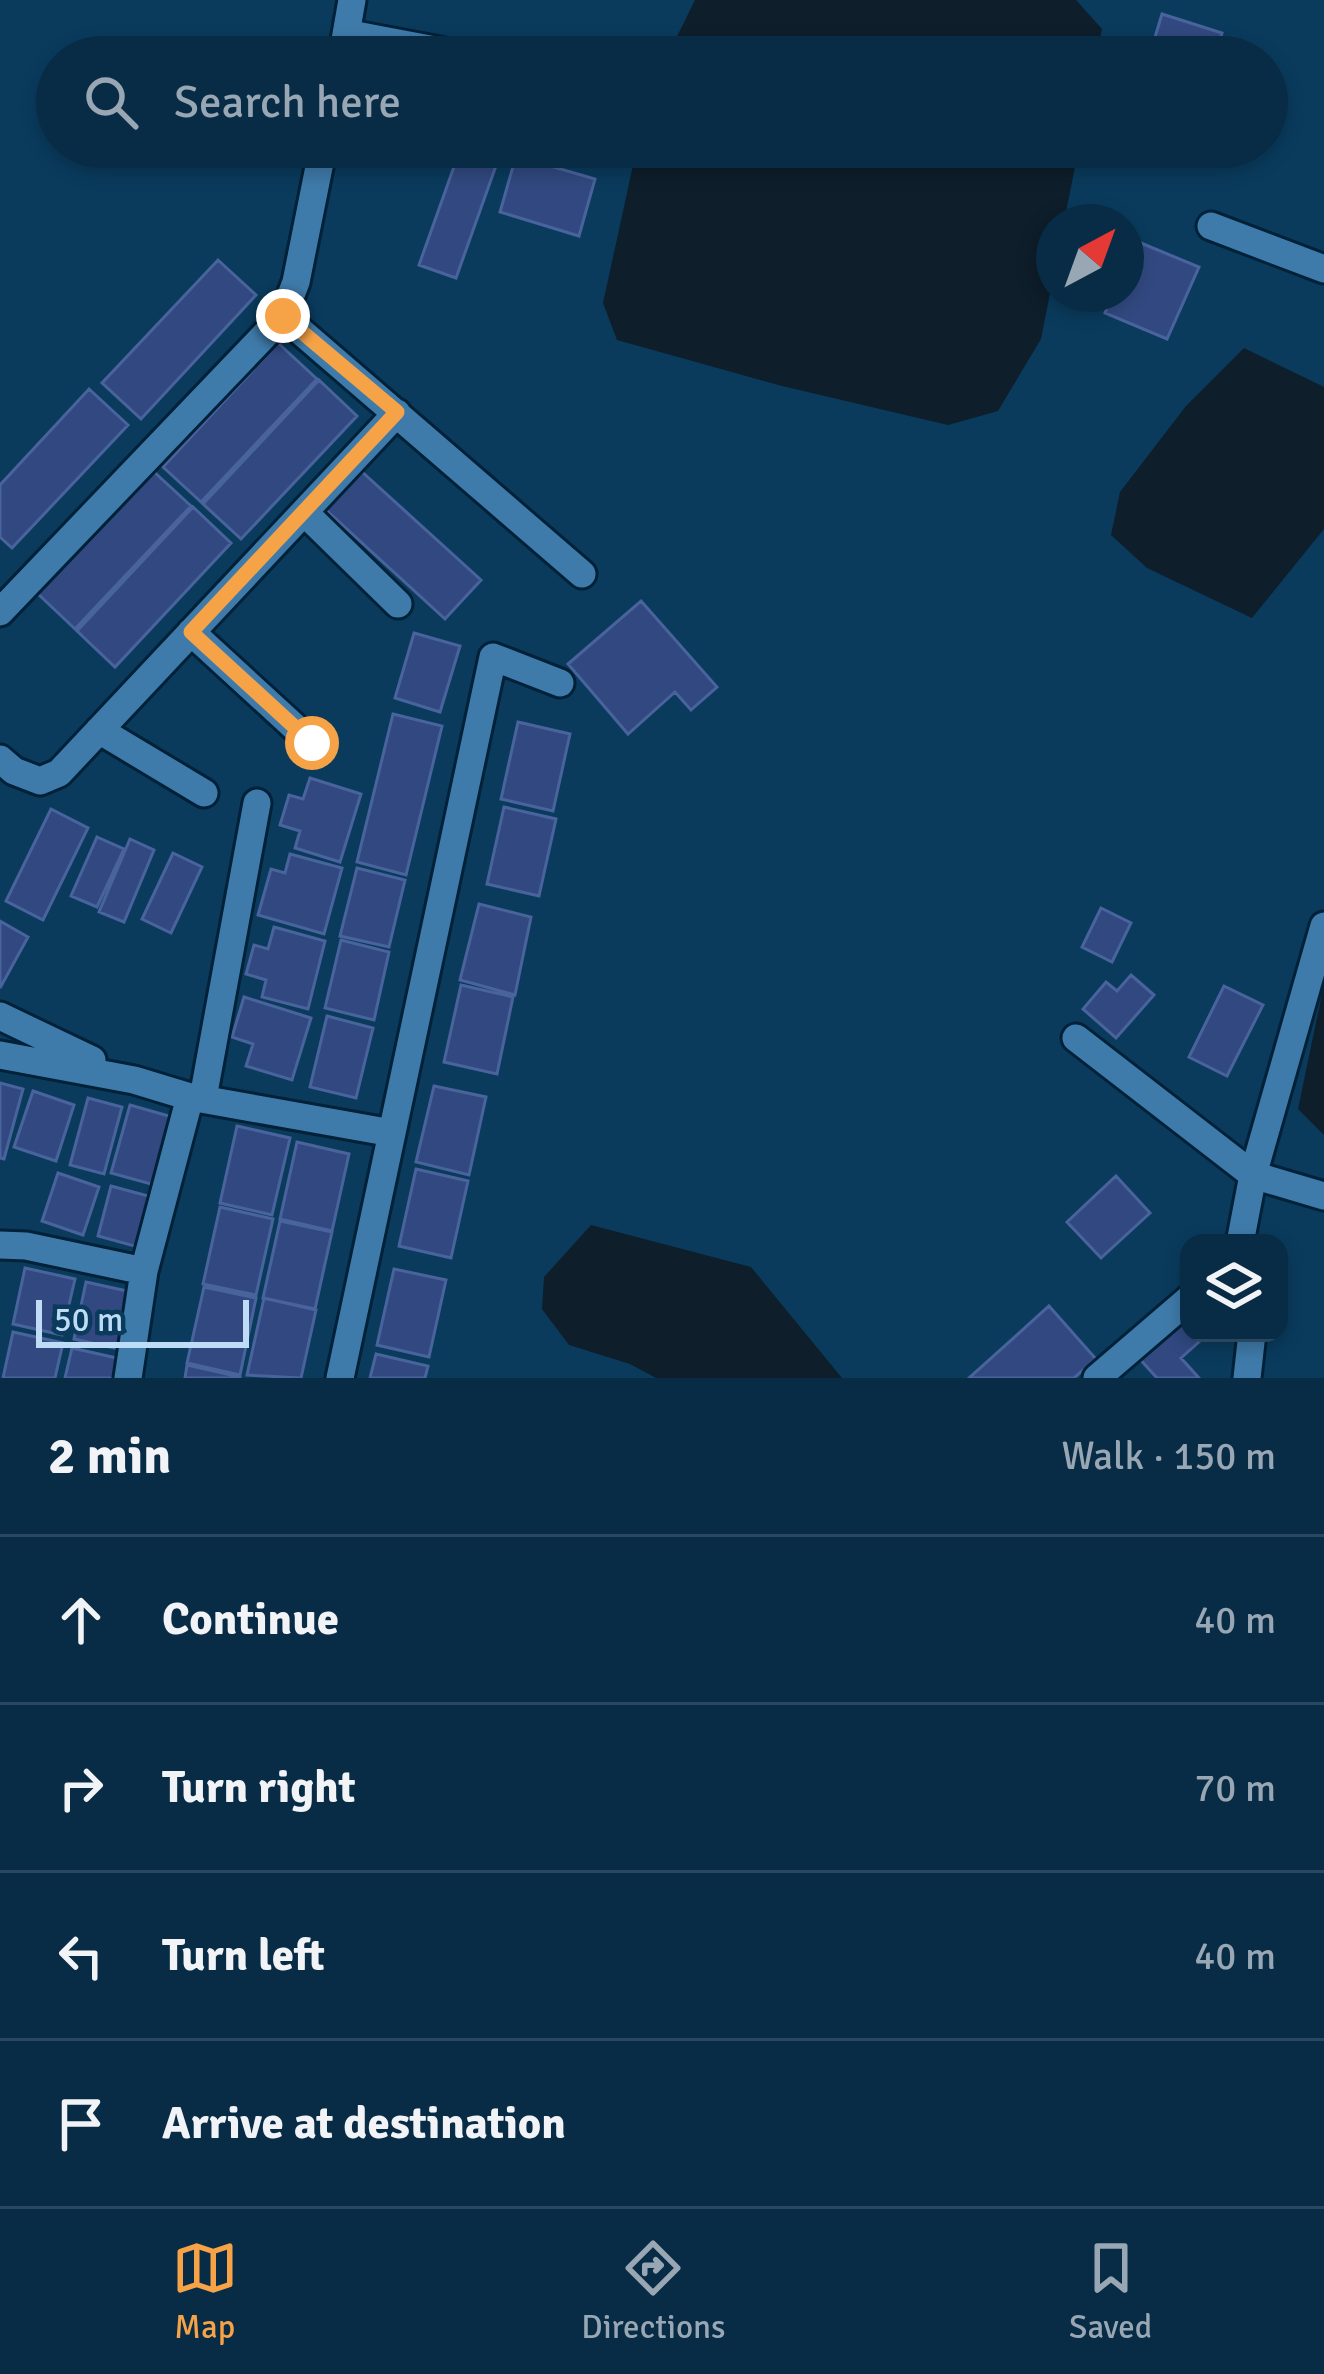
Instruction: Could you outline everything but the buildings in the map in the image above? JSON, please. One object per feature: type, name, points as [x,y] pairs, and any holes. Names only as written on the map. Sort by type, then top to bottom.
[{"type":"street","points":[[0,612],[283,316],[296,282],[319,168]]},
{"type":"street","points":[[1211,226],[1324,269]]},
{"type":"street","points":[[283,316],[582,574]]},
{"type":"street","points":[[0,759],[14,771],[40,781],[59,773],[397,412]]},
{"type":"street","points":[[304,512],[398,604]]},
{"type":"street","points":[[191,632],[312,743]]},
{"type":"street","points":[[340,1378],[493,657],[560,683]]},
{"type":"street","points":[[99,730],[204,793]]},
{"type":"street","points":[[128,1378],[144,1271],[196,1098],[257,803]]},
{"type":"street","points":[[1242,1234],[1252,1175],[1324,926]]},
{"type":"street","points":[[0,1016],[134,1080]]},
{"type":"street","points":[[1076,1038],[1252,1175],[1324,1196]]},
{"type":"street","points":[[0,1055],[134,1080],[196,1098],[392,1133]]},
{"type":"street","points":[[0,1245],[26,1246],[144,1271]]},
{"type":"street","points":[[1097,1378],[1180,1307]]},
{"type":"street","points":[[1247,1378],[1251,1342]]},
{"type":"lane","points":[[350,14],[429,36]]},
{"type":"water","points":[[695,0],[1076,0],[1102,29],[1100,36],[677,36]]},
{"type":"water","points":[[632,168],[1075,168],[1068,204],[1036,204],[1036,312],[1046,312],[1041,339],[998,411],[948,425],[617,340],[603,303]]},
{"type":"water","points":[[1244,348],[1324,387],[1324,529],[1252,618],[1147,568],[1111,535],[1120,492],[1186,406]]},
{"type":"water","points":[[1324,984],[1324,1135],[1298,1109]]},
{"type":"water","points":[[591,1225],[751,1267],[842,1378],[656,1378],[630,1364],[569,1345],[542,1309],[544,1277]]},
{"type":"route","points":[[283,316],[397,412],[191,632],[312,743]]}]
